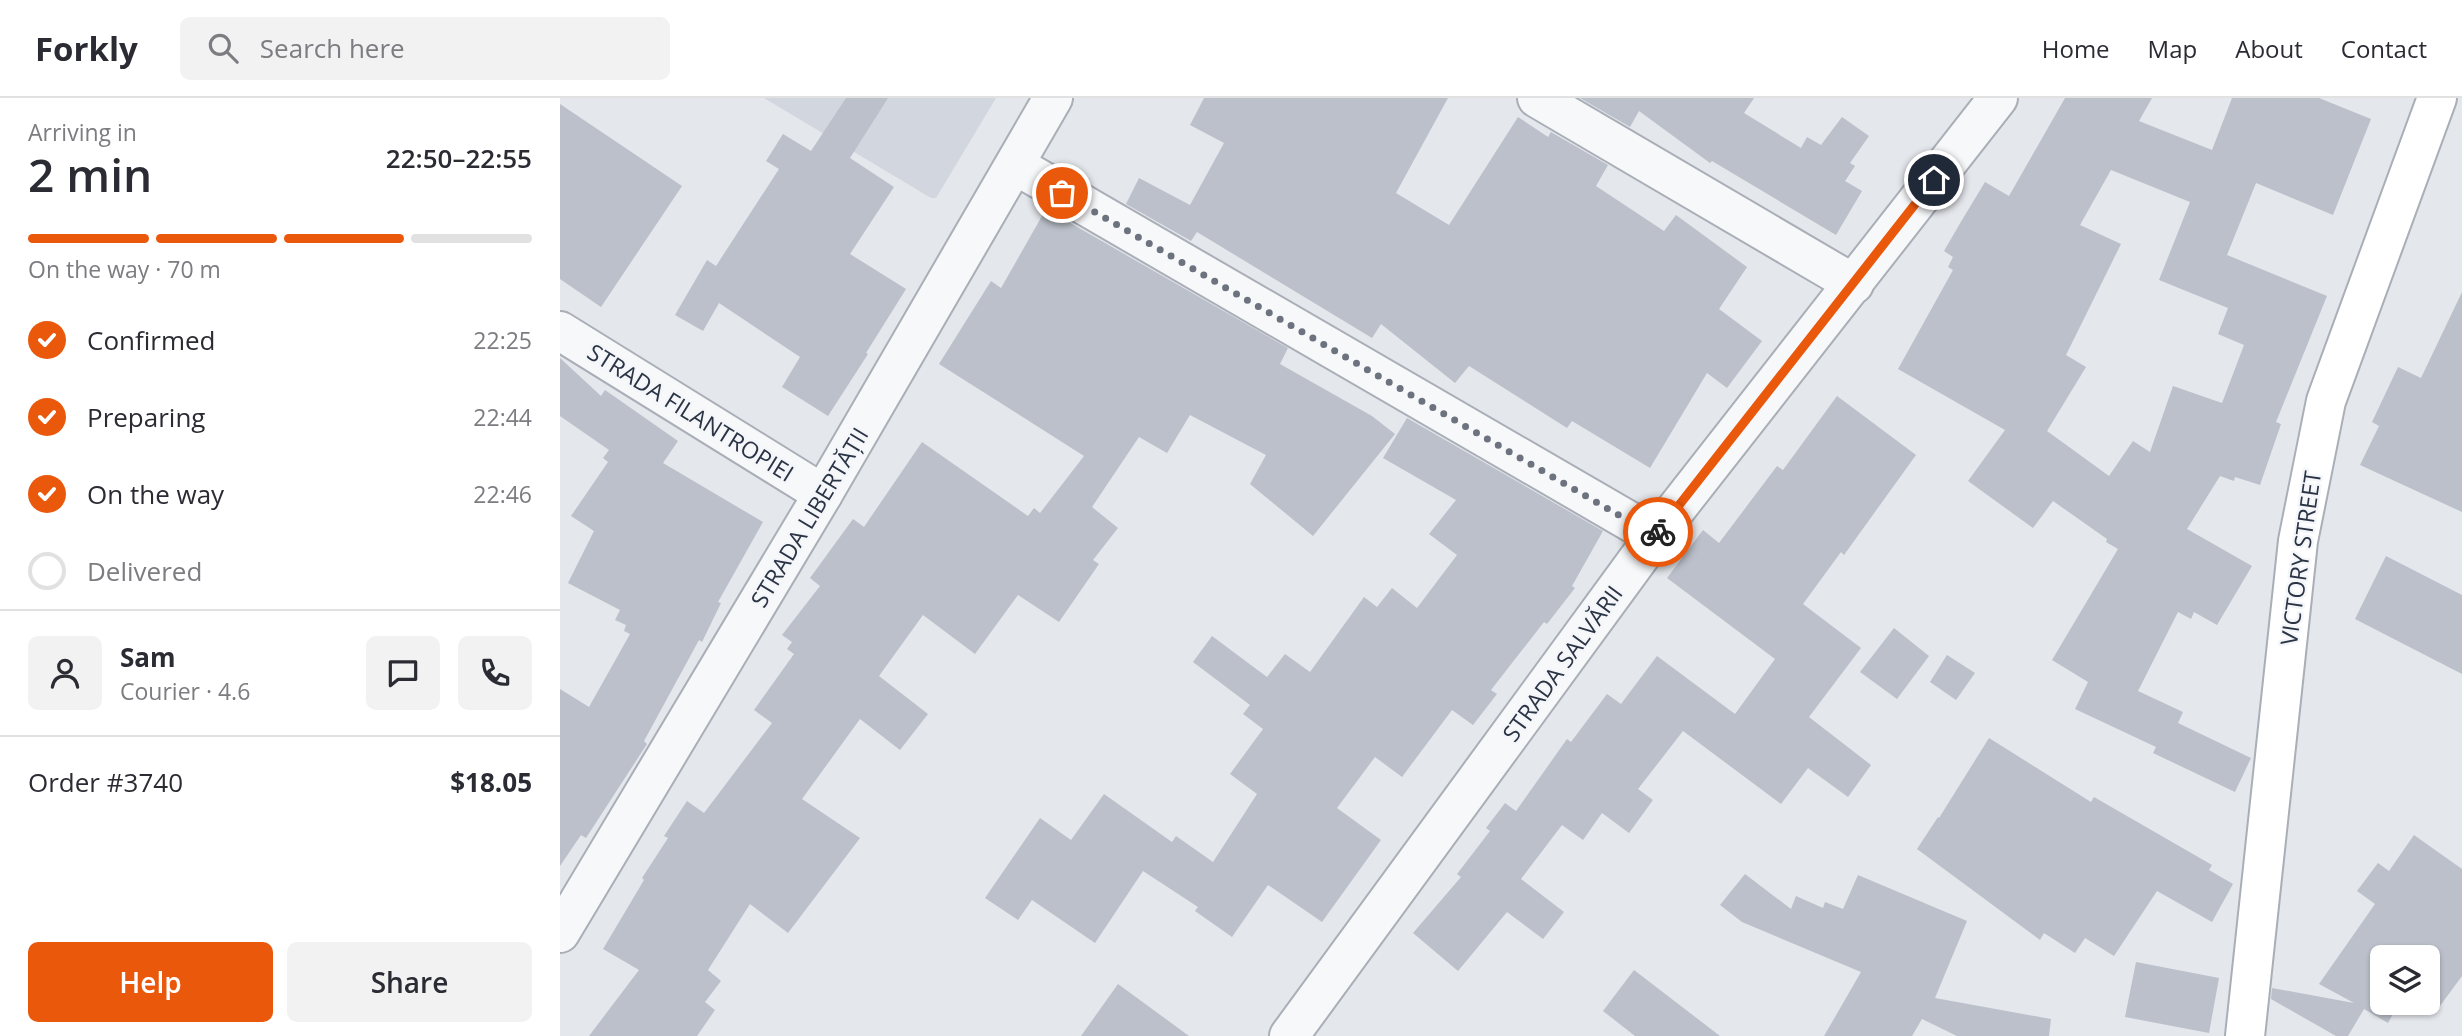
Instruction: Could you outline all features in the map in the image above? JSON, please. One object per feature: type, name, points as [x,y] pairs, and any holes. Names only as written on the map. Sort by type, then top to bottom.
[{"type":"street","name":"STRADA LIBERTĂȚII","points":[[560,933],[823,494],[1053,98]]},
{"type":"street","points":[[1537,98],[1854,284]]},
{"type":"street","name":"STRADA SALVĂRII","points":[[1289,1036],[1655,536],[1998,98]]},
{"type":"street","name":"VICTORY STREET","points":[[2245,1036],[2300,528],[2326,401],[2437,98]]},
{"type":"street","points":[[1014,165],[1655,536]]},
{"type":"street","name":"STRADA FILANTROPIEI","points":[[560,331],[823,494]]},
{"type":"shaded area","points":[[764,98],[996,98],[936,198],[931,198]]},
{"type":"building","points":[[846,98],[888,98],[850,158],[894,187],[850,254],[906,289],[828,416],[782,387],[800,357],[719,303],[703,331],[675,315],[707,260],[716,266],[779,169],[766,161],[783,134],[811,151]]},
{"type":"building","points":[[1204,98],[1448,98],[1396,193],[1449,225],[1518,117],[1548,137],[1551,132],[1608,165],[1596,186],[1664,231],[1676,215],[1747,267],[1719,309],[1762,341],[1727,388],[1707,373],[1650,468],[1572,421],[1567,428],[1469,366],[1455,383],[1381,324],[1372,338],[1197,232],[1191,241],[1126,204],[1139,178],[1190,205],[1224,143],[1190,125]]},
{"type":"building","points":[[1580,98],[1754,98],[1744,113],[1801,148],[1807,137],[1821,145],[1842,117],[1869,136],[1850,163],[1855,166],[1845,181],[1862,191],[1836,235],[1712,161],[1710,163],[1639,111],[1630,127]]},
{"type":"building","points":[[2065,98],[2152,98],[2139,121],[2212,150],[2232,98],[2319,98],[2371,119],[2333,215],[2256,183],[2227,255],[2327,296],[2276,422],[2281,424],[2260,485],[2235,477],[2234,481],[2220,476],[2187,529],[2252,566],[2217,625],[2194,612],[2191,619],[2178,612],[2138,691],[2183,712],[2178,723],[2251,758],[2235,792],[2153,753],[2156,747],[2075,709],[2088,682],[2052,660],[2118,549],[2053,501],[2033,528],[1968,481],[2005,430],[1898,369],[1953,270],[1948,267],[1953,257],[1944,251],[1985,182],[2009,196]],"holes":[[[2111,170],[2190,202],[2159,280],[2228,308],[2218,334],[2244,345],[2222,403],[2173,386],[2150,452],[2133,441],[2109,476],[2047,431],[2086,367],[2066,355],[2121,244],[2080,225]]]},
{"type":"building","points":[[560,104],[682,186],[601,307],[560,279]]},
{"type":"building","points":[[1046,209],[1288,348],[1280,364],[1372,416],[1395,434],[1313,536],[1250,484],[1266,455],[1190,415],[1167,453],[1139,437],[1092,507],[1118,528],[1093,560],[1099,564],[1059,622],[1018,595],[975,654],[923,615],[879,676],[928,714],[900,750],[860,719],[802,799],[860,838],[788,933],[750,904],[708,970],[721,981],[705,1002],[715,1010],[697,1036],[589,1036],[639,970],[603,949],[644,880],[642,878],[668,838],[664,836],[687,801],[704,813],[772,723],[754,710],[794,654],[787,649],[792,642],[782,635],[820,586],[810,578],[853,519],[864,527],[922,442],[1028,516],[1034,508],[1040,513],[1084,456],[939,364],[991,281],[1001,288]]},
{"type":"building","points":[[2462,292],[2462,512],[2360,465],[2379,426],[2372,422],[2398,367],[2421,378]]},
{"type":"building","points":[[560,358],[601,396],[605,390],[678,441],[663,463],[763,522],[718,602],[721,603],[702,642],[699,640],[644,741],[647,744],[586,838],[581,835],[560,866],[560,689],[589,707],[630,634],[624,631],[626,625],[615,620],[620,610],[568,583],[594,531],[571,516],[608,462],[603,458],[609,450],[560,416]]},
{"type":"building","points":[[1837,396],[1916,455],[1844,555],[1841,552],[1803,604],[1861,648],[1809,717],[1871,765],[1848,797],[1808,768],[1781,804],[1683,731],[1638,789],[1653,800],[1629,833],[1602,813],[1583,840],[1562,825],[1521,879],[1564,912],[1543,939],[1507,912],[1458,971],[1413,933],[1461,877],[1457,874],[1490,831],[1486,828],[1505,803],[1516,811],[1567,739],[1571,742],[1607,694],[1621,704],[1657,656],[1735,714],[1775,659],[1667,578],[1703,530],[1719,543],[1777,466],[1783,470]]},
{"type":"building","points":[[1407,418],[1603,531],[1572,586],[1575,588],[1547,624],[1544,622],[1491,690],[1497,694],[1473,725],[1452,710],[1402,777],[1375,757],[1337,808],[1381,840],[1322,922],[1268,885],[1232,937],[1195,911],[1198,907],[1143,871],[1095,943],[1032,900],[1018,920],[985,898],[1040,818],[1071,840],[1104,794],[1172,842],[1176,836],[1213,862],[1257,794],[1230,774],[1263,729],[1243,714],[1250,705],[1193,662],[1212,636],[1267,677],[1285,654],[1310,672],[1364,597],[1377,607],[1392,588],[1417,608],[1457,555],[1429,534],[1456,500],[1383,458]]},
{"type":"building","points":[[2386,556],[2462,595],[2462,674],[2355,619]]},
{"type":"building","points":[[1894,628],[1929,656],[1897,699],[1860,672]]},
{"type":"building","points":[[1947,655],[1975,673],[1956,700],[1930,682]]},
{"type":"building","points":[[1989,738],[2091,802],[2094,797],[2212,865],[2209,870],[2233,884],[2212,922],[2157,891],[2114,956],[2085,938],[2075,953],[2044,933],[2040,940],[1917,849]]},
{"type":"building","points":[[2414,835],[2462,869],[2462,976],[2440,1006],[2440,945],[2370,945],[2370,1012],[2364,1009],[2348,1036],[2336,1036],[2271,999],[2272,988],[2354,1003],[2319,984],[2375,904],[2357,891],[2378,863],[2389,871]]},
{"type":"building","points":[[1745,874],[1791,909],[1796,896],[1823,908],[1825,902],[1843,909],[1858,875],[1967,921],[1935,998],[2051,1019],[2049,1036],[1957,1036],[1922,1019],[1912,1036],[1824,1036],[1861,972],[1742,922],[1720,905]]},
{"type":"building","points":[[2136,962],[2219,978],[2209,1033],[2125,1017]]},
{"type":"building","points":[[1634,970],[1720,1036],[1635,1036],[1603,1011]]},
{"type":"building","points":[[1118,984],[1189,1036],[1081,1036]]},
{"type":"building","points":[[2374,1015],[2392,1015],[2388,1023]]},
{"type":"way so far","points":[[1062,193],[1655,536],[1658,532]]},
{"type":"route","points":[[1658,532],[1934,180]]}]
